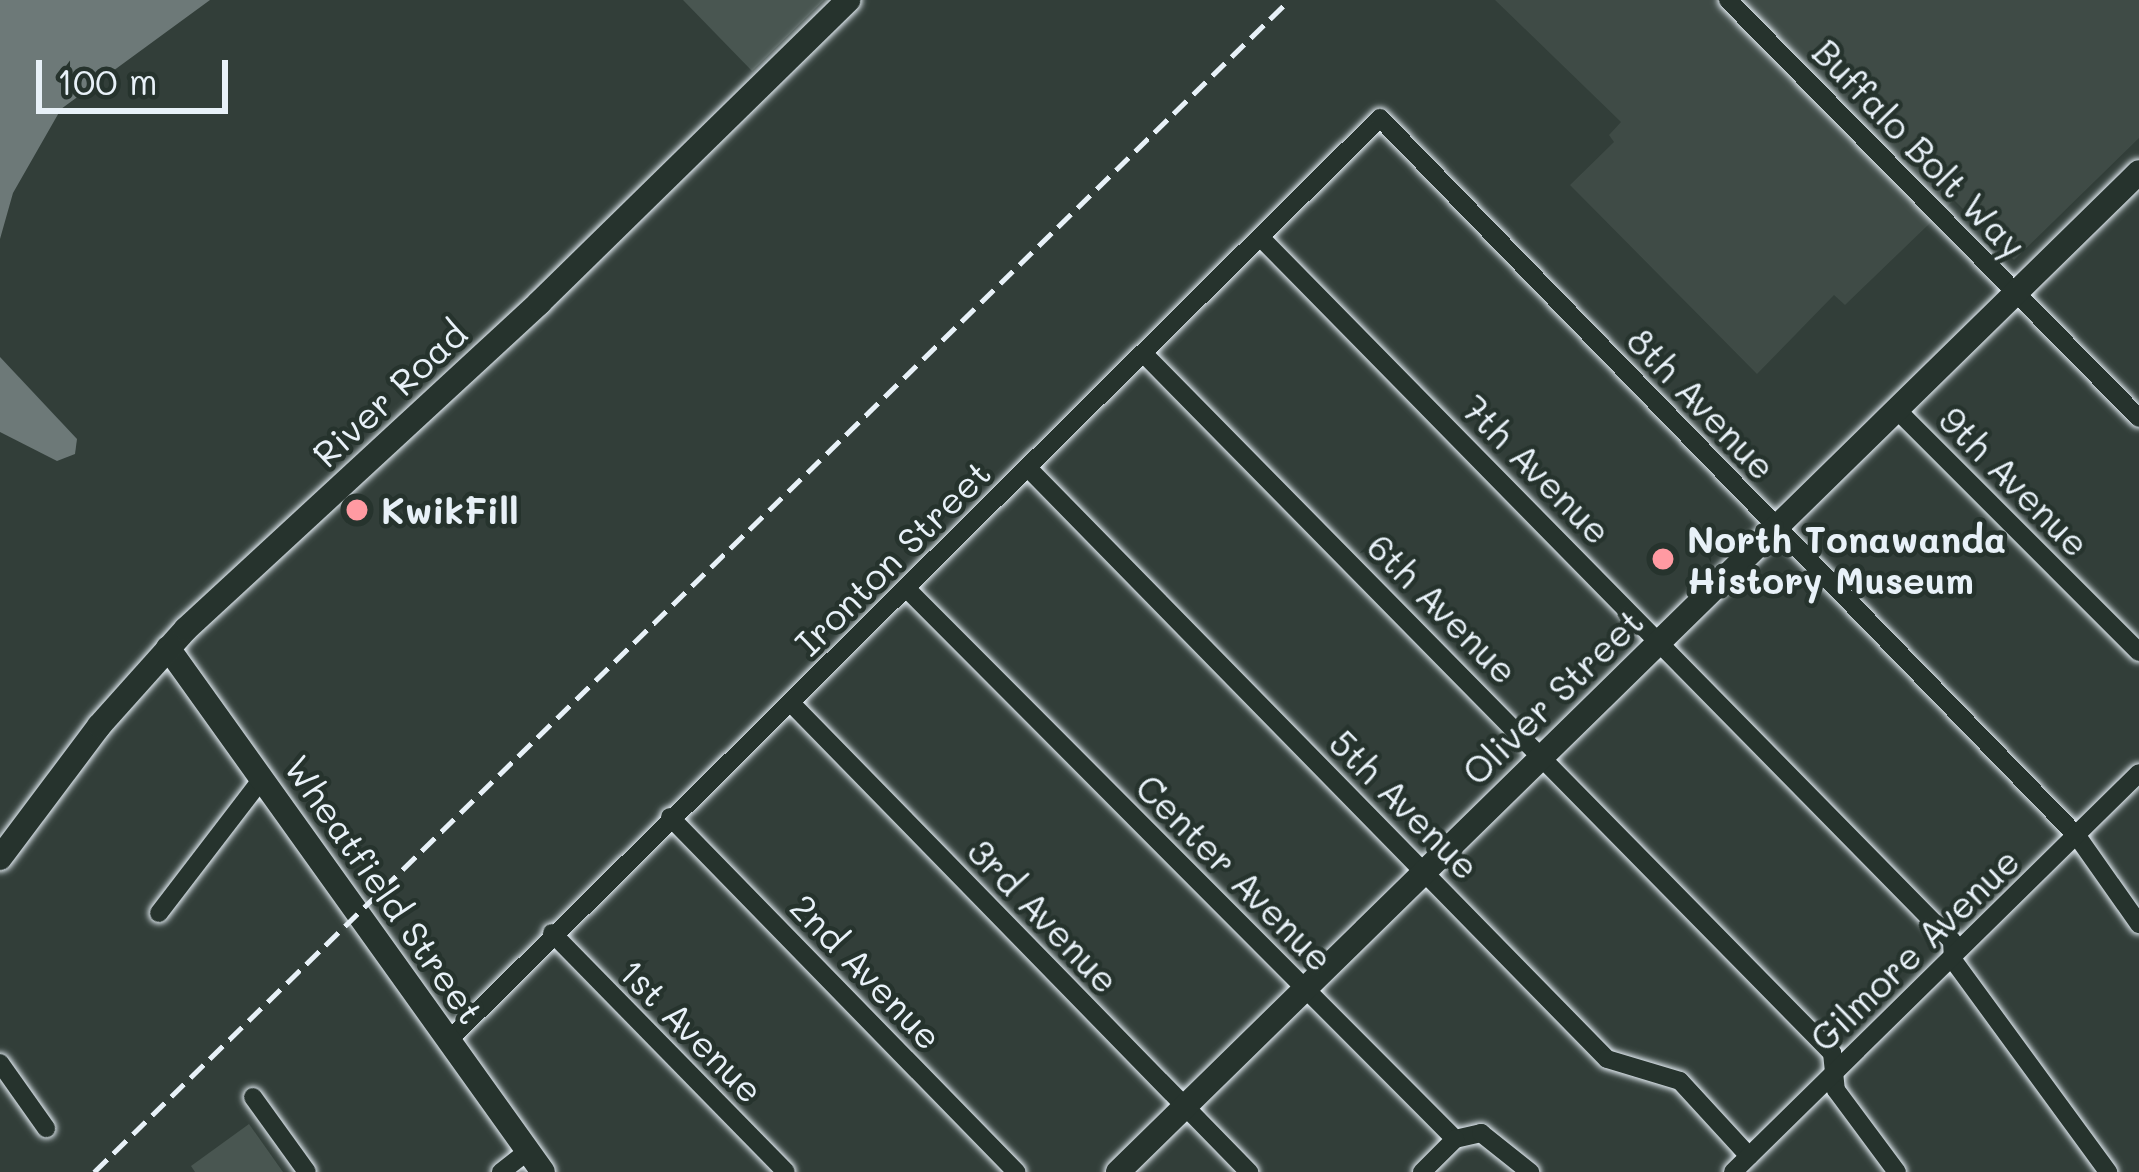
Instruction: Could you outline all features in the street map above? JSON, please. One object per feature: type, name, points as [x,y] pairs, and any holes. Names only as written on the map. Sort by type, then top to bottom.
[{"type":"main road","name":"River Road","points":[[0,858],[168,648],[539,303],[848,0]]},
{"type":"main road","name":"Oliver Street","points":[[1118,1172],[2014,291],[2137,179]]},
{"type":"main road","name":"Wheatfield Street","points":[[168,648],[536,1162]]},
{"type":"street","name":"Buffalo Bolt Way","points":[[1728,0],[2139,418]]},
{"type":"street","name":"Ironton Street","points":[[448,1040],[551,933],[791,703],[1380,118]]},
{"type":"street","name":"8th Avenue","points":[[1380,118],[2077,836],[2139,924]]},
{"type":"street","name":"7th Avenue","points":[[1261,238],[1952,941],[1953,960],[2108,1172]]},
{"type":"street","name":"6th Avenue","points":[[1144,354],[1832,1053],[1835,1090],[1897,1172]]},
{"type":"street","name":"9th Avenue","points":[[1895,408],[2139,652]]},
{"type":"street","name":"5th Avenue","points":[[1028,468],[1606,1059],[1680,1081],[1749,1156]]},
{"type":"street","name":"Center Avenue","points":[[906,588],[1455,1139],[1481,1133],[1530,1172]]},
{"type":"street","name":"3rd Avenue","points":[[791,703],[1249,1172]]},
{"type":"street","name":"Gilmore Avenue","points":[[1733,1172],[2139,773]]},
{"type":"street","points":[[160,913],[262,779]]},
{"type":"street","name":"2nd Avenue","points":[[670,817],[1017,1172]]},
{"type":"street","name":"1st Avenue","points":[[551,933],[786,1172]]},
{"type":"street","points":[[0,1063],[46,1128]]},
{"type":"street","points":[[254,1097],[307,1172]]},
{"type":"street","points":[[1422,1172],[1455,1139]]},
{"type":"street","points":[[501,1172],[536,1162]]},
{"type":"shaded area","points":[[0,0],[210,0],[61,109],[13,193],[0,239]]},
{"type":"shaded area","points":[[683,0],[824,0],[752,71]]},
{"type":"shaded area","points":[[1495,0],[2139,0],[2139,138],[2014,260],[1954,200],[1845,305],[1834,295],[1757,374],[1570,185],[1614,142],[1609,135],[1621,122]]},
{"type":"shaded area","points":[[0,357],[77,439],[75,454],[57,461],[0,432]]},
{"type":"shaded area","points":[[249,1124],[283,1172],[195,1172],[191,1166]]},
{"type":"railway","points":[[94,1172],[1289,0]]},
{"type":"place","name":"KwikFill","points":[[357,510]]},
{"type":"place","name":"North Tonawanda History Museum","points":[[1663,559]]}]
